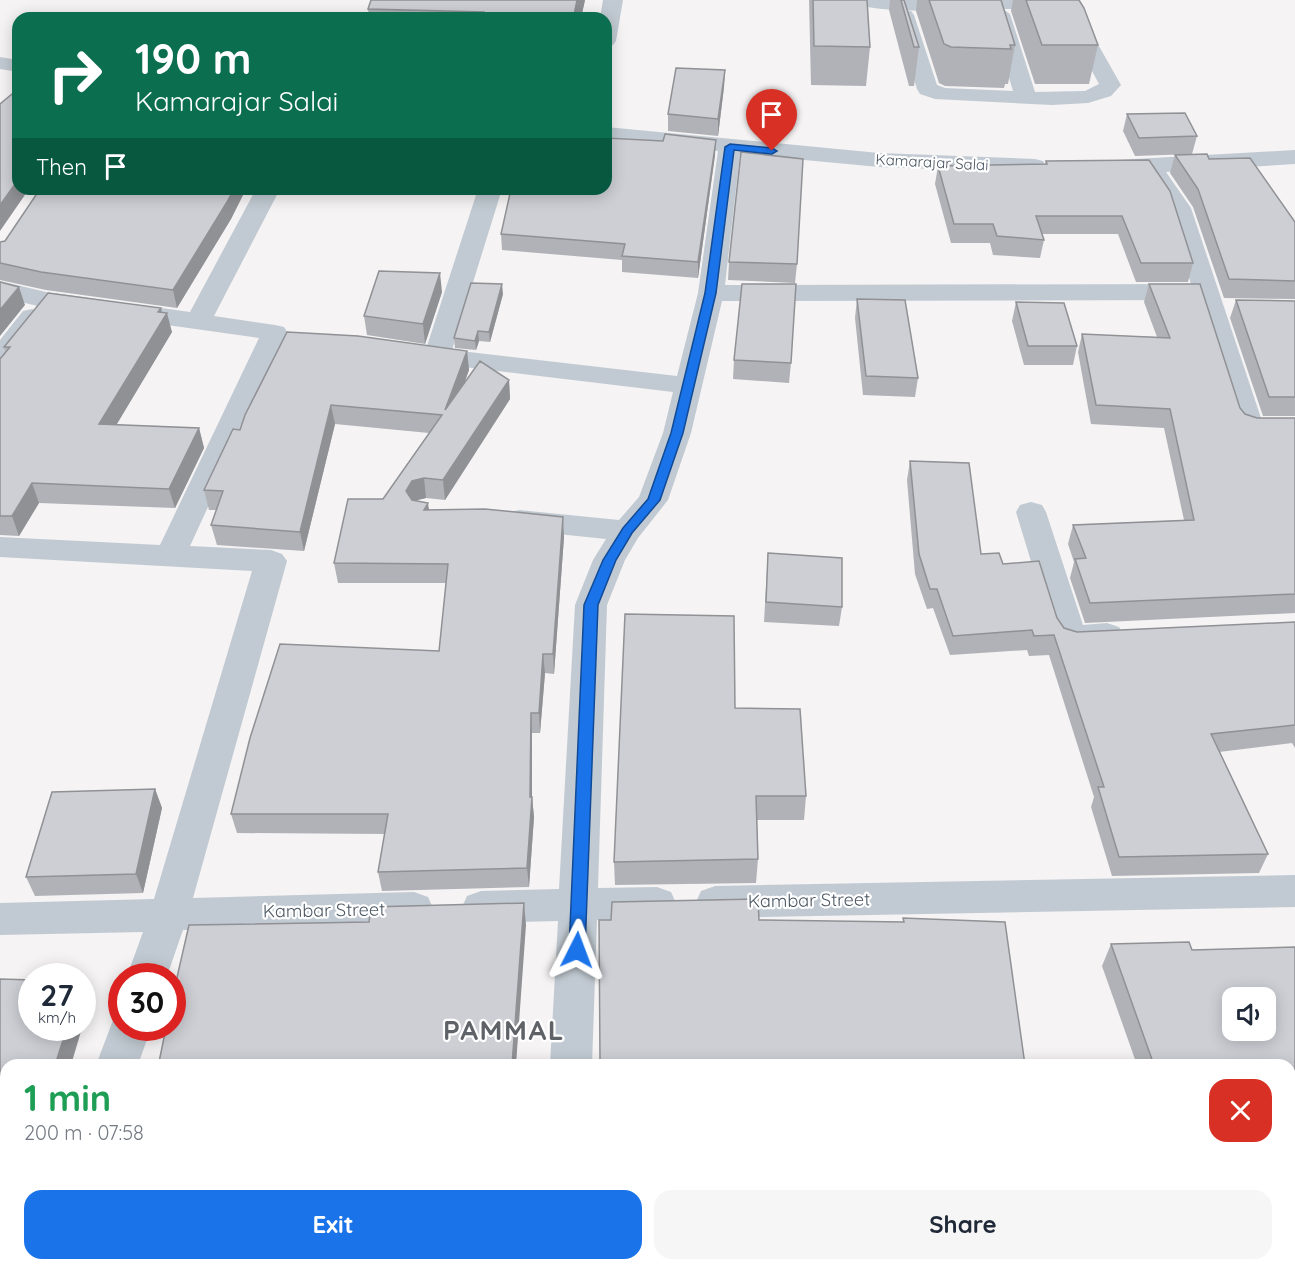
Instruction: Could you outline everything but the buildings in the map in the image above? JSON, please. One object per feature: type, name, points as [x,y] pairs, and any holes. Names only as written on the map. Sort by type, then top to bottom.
[{"type":"street","points":[[860,0],[901,3],[1045,3],[1072,15],[1110,85],[1103,91],[1088,97],[1026,98],[943,94],[928,89],[901,3]]},
{"type":"street","points":[[996,2],[1026,98]]},
{"type":"street","name":"Kamarajar Salai","points":[[612,135],[879,160],[1052,166]]},
{"type":"street","points":[[571,1059],[591,605],[609,560],[627,531],[653,500],[677,433],[711,293],[730,147]]},
{"type":"street","points":[[1085,166],[1151,165],[1295,157]]},
{"type":"street","points":[[1151,165],[1179,208],[1219,303],[1250,426],[1295,427]]},
{"type":"street","points":[[198,321],[265,195]]},
{"type":"street","points":[[437,356],[488,195]]},
{"type":"street","points":[[0,289],[46,300],[286,335],[170,556]]},
{"type":"street","points":[[711,293],[1219,303]]},
{"type":"street","points":[[0,358],[46,300]]},
{"type":"street","points":[[402,351],[689,386]]},
{"type":"street","points":[[1031,512],[1071,636],[1142,633]]},
{"type":"street","points":[[497,518],[627,531]]},
{"type":"street","points":[[4,553],[170,556],[271,561],[169,914],[152,963]]},
{"type":"street","name":"Kambar Street","points":[[0,919],[579,904],[1295,891]]},
{"type":"street","points":[[119,1059],[125,1041]]},
{"type":"district","name":"PAMMAL","points":[[504,1029]]},
{"type":"route","points":[[577,950],[591,605],[609,560],[627,531],[653,500],[677,433],[711,293],[730,147],[772,151]]}]
